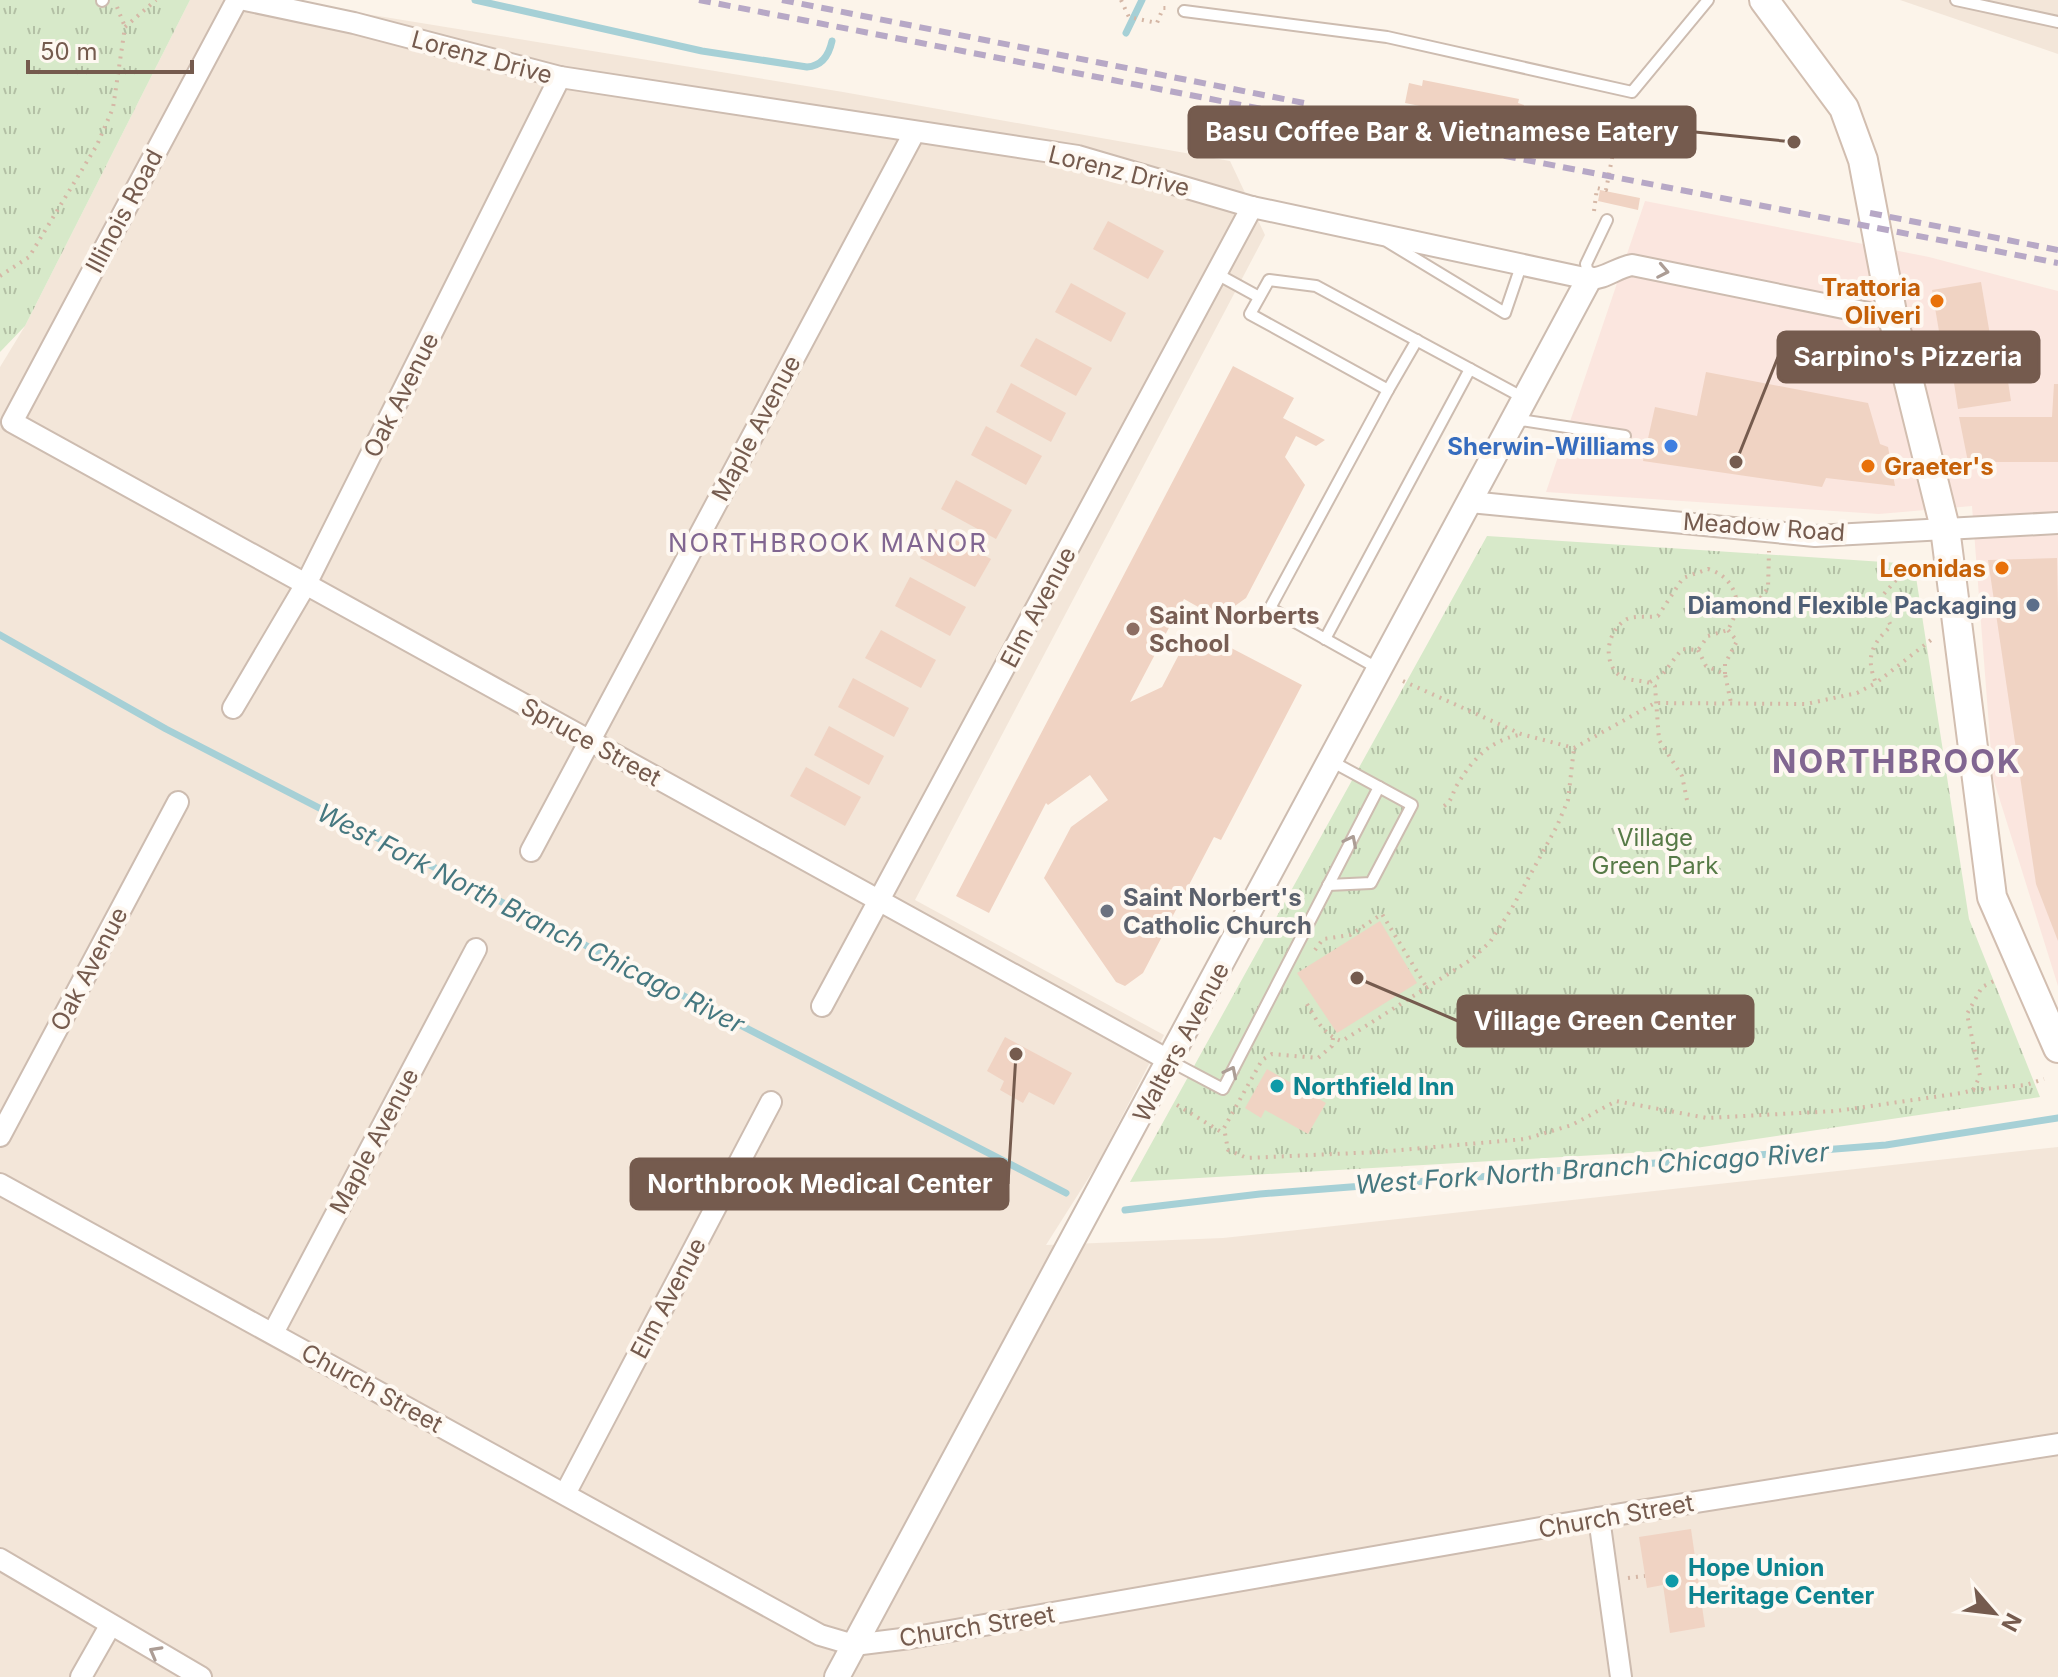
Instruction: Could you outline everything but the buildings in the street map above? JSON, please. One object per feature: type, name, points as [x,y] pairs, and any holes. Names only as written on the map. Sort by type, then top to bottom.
[{"type":"main road","points":[[1764,0],[1844,108],[1863,160],[1893,318],[1945,528],[1992,897],[2058,1048]]},
{"type":"street","name":"Illinois Road","points":[[12,422],[237,0]]},
{"type":"street","name":"Lorenz Drive","points":[[245,0],[354,23],[560,77],[1078,156],[1252,207],[1589,279]]},
{"type":"street","name":"Oak Avenue","points":[[233,708],[306,584],[560,77]]},
{"type":"street","name":"Maple Avenue","points":[[531,851],[914,133]]},
{"type":"street","name":"Elm Avenue","points":[[822,1006],[1252,207]]},
{"type":"street","points":[[1589,279],[1599,279],[1618,267],[1632,265],[1893,318]]},
{"type":"street","name":"Walters Avenue","points":[[837,1677],[1589,279]]},
{"type":"street","name":"Spruce Street","points":[[12,422],[1170,1061]]},
{"type":"street","name":"Meadow Road","points":[[1470,502],[1815,536],[2058,523]]},
{"type":"street","name":"Oak Avenue","points":[[0,1136],[178,802]]},
{"type":"street","name":"Maple Avenue","points":[[273,1333],[476,949]]},
{"type":"street","name":"Elm Avenue","points":[[565,1494],[771,1102]]},
{"type":"street","name":"Church Street","points":[[0,1184],[820,1635],[854,1645],[910,1638],[1599,1518],[2058,1444]]},
{"type":"street","points":[[1599,1518],[1621,1677]]},
{"type":"street","points":[[0,1559],[201,1677]]},
{"type":"street","points":[[81,1677],[110,1626]]},
{"type":"lane","points":[[1184,11],[1387,37],[1632,92],[1708,0]]},
{"type":"lane","points":[[1956,0],[2058,22]]},
{"type":"lane","points":[[1589,279],[1586,264],[1607,220]]},
{"type":"lane","points":[[1371,232],[1505,313],[1522,263]]},
{"type":"lane","points":[[1217,274],[1259,297]]},
{"type":"lane","points":[[1388,390],[1250,314],[1269,280],[1316,286],[1470,369],[1520,409],[1625,436]]},
{"type":"lane","points":[[1380,670],[1270,608],[1417,340]]},
{"type":"lane","points":[[1325,639],[1470,369]]},
{"type":"lane","points":[[1328,885],[1371,883],[1412,805],[1331,761]]},
{"type":"lane","points":[[1170,1061],[1223,1089],[1379,787]]},
{"type":"path","points":[[0,276],[29,257],[97,145],[113,108],[125,27],[156,0]]},
{"type":"path","points":[[1121,0],[1131,18],[1152,22]]},
{"type":"path","points":[[1593,217],[1597,188],[1606,190],[1613,153]]},
{"type":"path","points":[[1738,609],[1756,604],[1764,595],[1769,581],[1770,544]]},
{"type":"path","points":[[1687,800],[1682,776],[1659,740],[1655,686],[1649,682],[1627,679],[1610,662],[1610,642],[1627,619],[1658,616],[1683,578],[1708,569],[1724,577],[1735,589],[1738,609],[1728,630],[1708,636],[1698,650]]},
{"type":"path","points":[[1876,683],[1870,663],[1872,647],[1891,626],[1885,613],[1883,595],[1896,580],[1918,571]]},
{"type":"path","points":[[1728,630],[1737,641],[1725,664],[1731,703]]},
{"type":"path","points":[[1403,681],[1521,734],[1574,748],[1655,703],[1806,704],[1857,693],[1876,683],[1931,640]]},
{"type":"path","points":[[1649,682],[1662,675],[1682,649],[1698,650]]},
{"type":"path","points":[[1698,650],[1706,666],[1725,674]]},
{"type":"path","points":[[1444,806],[1451,802],[1457,785],[1483,750],[1504,738],[1521,734]]},
{"type":"path","points":[[1307,1004],[1333,1038],[1342,1041],[1472,959],[1490,942],[1512,908],[1568,800],[1574,748]]},
{"type":"path","points":[[1313,952],[1323,939],[1350,935],[1382,914],[1427,988]]},
{"type":"path","points":[[1973,1090],[1980,1076],[1967,1014],[1982,987],[1996,980]]},
{"type":"path","points":[[1223,1133],[1266,1057],[1272,1054],[1318,1058],[1332,1046],[1333,1038]]},
{"type":"path","points":[[1177,1105],[1223,1133],[1228,1150],[1239,1158],[1378,1152],[1536,1137],[1572,1125],[1616,1101],[1707,1118],[1836,1111],[2026,1085],[2044,1079]]},
{"type":"shaded area","points":[[190,0],[280,0],[843,92],[1230,161],[1265,235],[915,900],[1164,1035],[1098,1163],[1046,1245],[1223,1238],[2058,1147],[2058,1677],[0,1677],[0,367],[25,326]]},
{"type":"shaded area","points":[[1900,0],[2058,0],[2058,54]]},
{"type":"shaded area","points":[[1645,201],[1929,257],[2058,291],[2058,986],[1993,778],[1972,506],[1879,514],[1546,492]]},
{"type":"green space","points":[[0,0],[190,0],[25,326],[0,352]]},
{"type":"green space","name":"Village Green Park","points":[[1487,536],[1914,564],[1969,919],[2040,1097],[1682,1150],[1130,1182]]},
{"type":"waterway","points":[[475,0],[702,51],[807,67],[824,59],[832,41]]},
{"type":"waterway","points":[[1126,33],[1142,0]]},
{"type":"waterway","name":"West Fork North Branch Chicago River","points":[[0,635],[166,729],[1066,1193]]},
{"type":"waterway","name":"West Fork North Branch Chicago River","points":[[1125,1210],[1260,1194],[1886,1145],[2058,1118]]},
{"type":"railway","points":[[699,0],[2058,263]]},
{"type":"railway","points":[[782,0],[1304,103]]},
{"type":"railway","points":[[1870,213],[2058,250]]},
{"type":"place","name":"Basu Coffee Bar & Vietnamese Eatery","points":[[1794,142]]},
{"type":"place","name":"Trattoria Oliveri","points":[[1937,301]]},
{"type":"place","name":"Sherwin-Williams","points":[[1671,446]]},
{"type":"place","name":"Sarpino's Pizzeria","points":[[1736,462]]},
{"type":"place","name":"Graeter's","points":[[1868,466]]},
{"type":"place","name":"Leonidas","points":[[2002,568]]},
{"type":"place","name":"Diamond Flexible Packaging","points":[[2033,605]]},
{"type":"place","name":"Saint Norberts School","points":[[1133,629]]},
{"type":"place","name":"Saint Norbert's Catholic Church","points":[[1107,911]]},
{"type":"place","name":"Village Green Center","points":[[1357,978]]},
{"type":"place","name":"Northbrook Medical Center","points":[[1016,1054]]},
{"type":"place","name":"Northfield Inn","points":[[1277,1086]]},
{"type":"place","name":"Hope Union Heritage Center","points":[[1672,1581]]},
{"type":"district","name":"NORTHBROOK MANOR","points":[[828,542]]},
{"type":"district","name":"NORTHBROOK","points":[[1897,761]]}]
